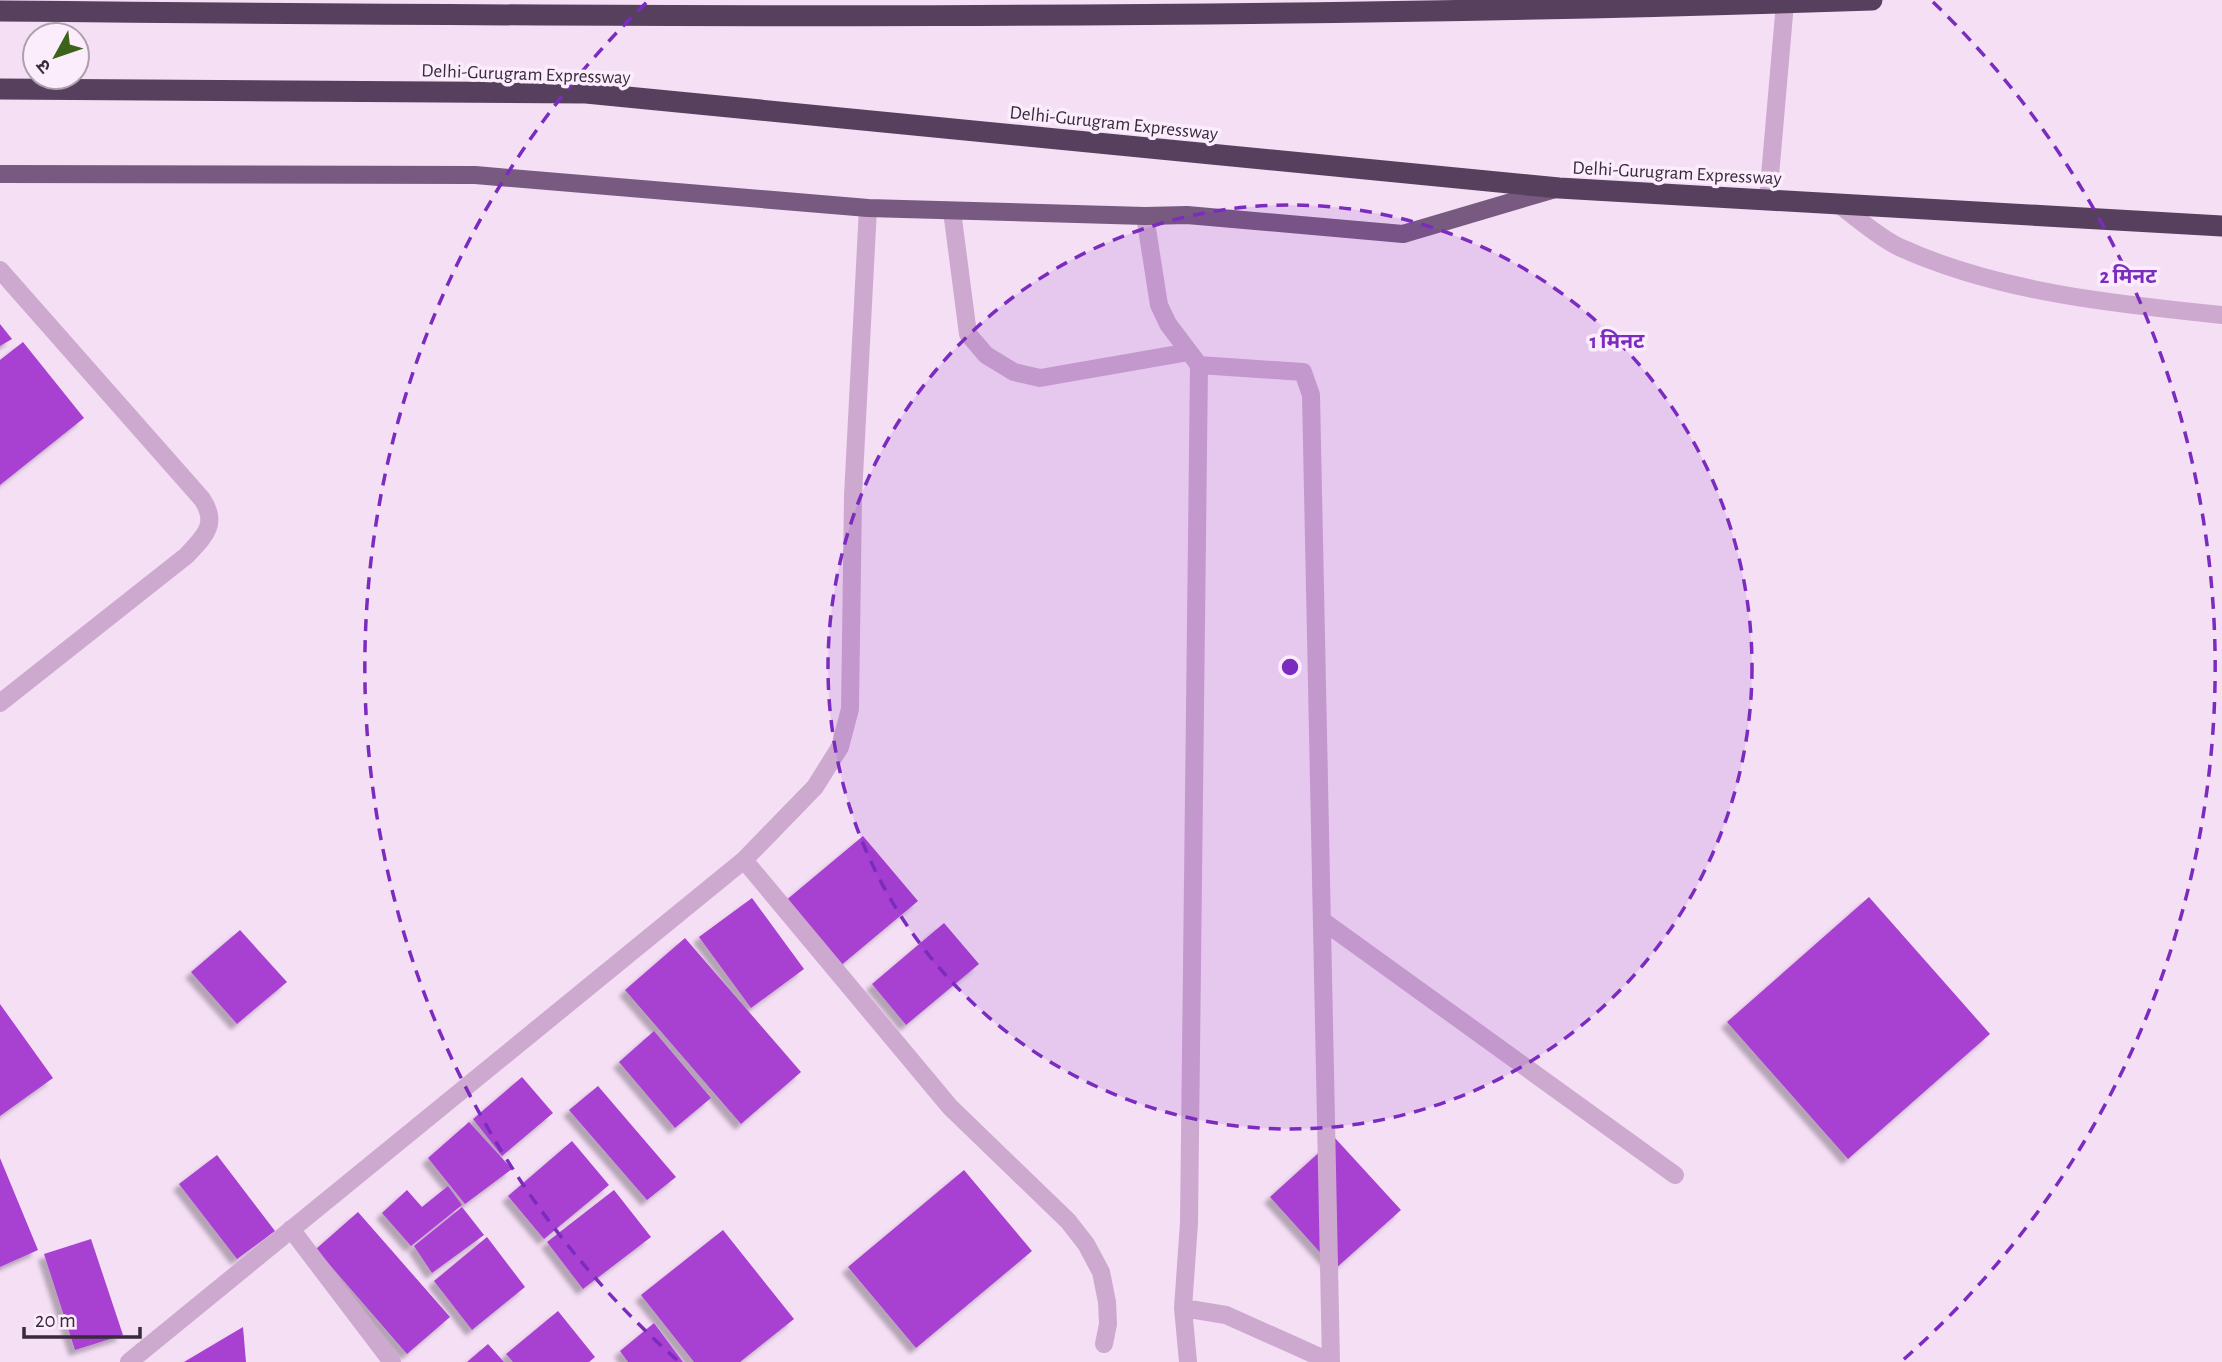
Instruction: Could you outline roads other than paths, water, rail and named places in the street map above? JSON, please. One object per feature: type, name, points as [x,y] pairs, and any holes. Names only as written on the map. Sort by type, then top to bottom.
[{"type":"highway","points":[[0,11],[584,16],[1276,13],[1525,5],[1872,0]]},
{"type":"highway","name":"Delhi-Gurugram Expressway","points":[[0,89],[586,93],[1559,188],[2222,226]]},
{"type":"main road","points":[[1257,0],[1276,13]]},
{"type":"main road","points":[[0,174],[475,175],[868,208],[1187,215],[1403,234],[1559,188]]},
{"type":"street","points":[[1768,200],[1785,3]]},
{"type":"street","points":[[1838,204],[1896,246],[1971,275],[2116,304],[2222,315]]},
{"type":"street","points":[[129,1362],[744,860],[815,787],[840,747],[850,709],[853,496],[868,208]]},
{"type":"street","points":[[952,211],[968,334],[986,355],[1014,372],[1040,377],[1194,358],[1303,372],[1311,395],[1324,921],[1331,1362],[1226,1315],[1183,1308]]},
{"type":"street","points":[[1145,216],[1157,302],[1168,324],[1194,358],[1189,1223],[1183,1308],[1188,1362]]},
{"type":"street","points":[[0,270],[202,499],[208,508],[210,526],[200,542],[186,556],[0,703]]},
{"type":"street","points":[[744,860],[950,1107],[1068,1221],[1086,1244],[1101,1272],[1107,1302],[1108,1324],[1104,1344]]},
{"type":"street","points":[[1324,921],[1675,1175]]},
{"type":"street","points":[[291,1229],[391,1362]]}]
